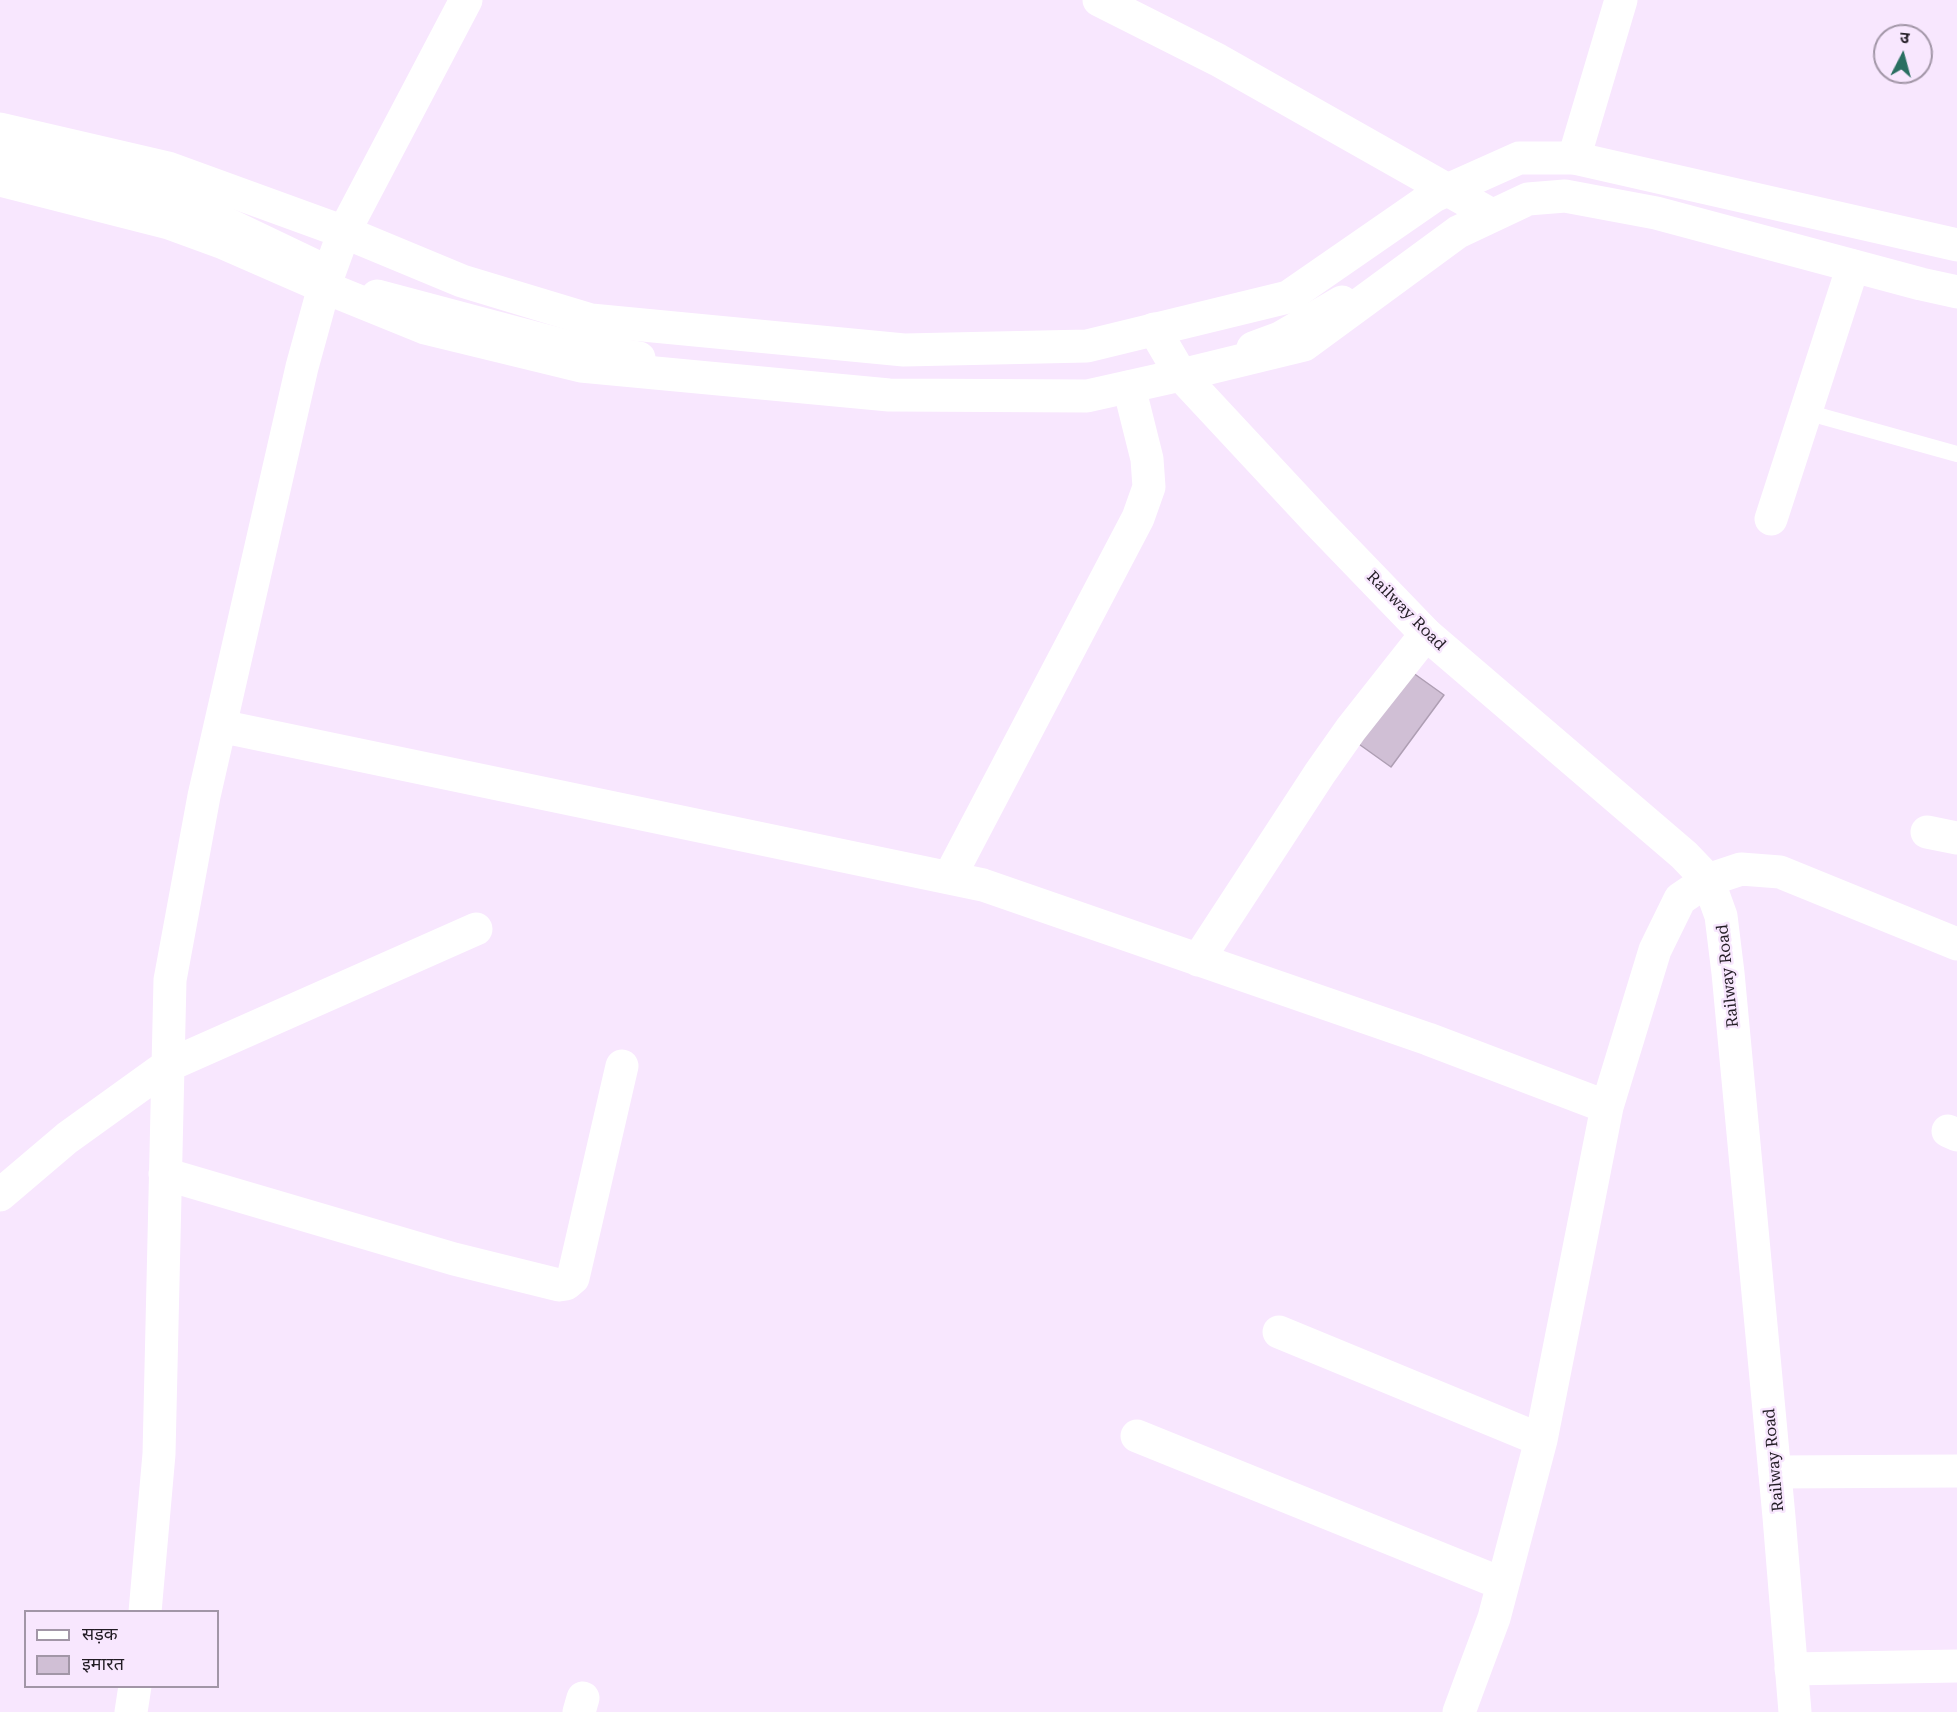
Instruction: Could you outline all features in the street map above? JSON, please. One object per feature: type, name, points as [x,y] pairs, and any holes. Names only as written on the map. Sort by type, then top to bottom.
[{"type":"main road","points":[[145,1610],[159,1454],[170,980],[204,796],[302,367],[324,287],[344,232],[466,0]]},
{"type":"main road","points":[[1099,0],[1218,60],[1492,215]]},
{"type":"main road","points":[[1574,158],[1621,0]]},
{"type":"main road","points":[[0,129],[168,168],[344,232],[462,281],[591,320],[904,350],[1087,346],[1288,297],[1434,196],[1519,158],[1574,158],[1957,244]]},
{"type":"main road","points":[[0,158],[110,182],[187,205],[381,298],[565,346],[763,376],[953,394],[1045,393],[1124,386],[1213,364],[1280,338],[1334,307],[1470,216],[1528,201],[1589,202],[1663,213],[1957,275]]},
{"type":"main road","points":[[0,180],[169,223],[221,242],[425,328],[581,366],[889,395],[1087,396],[1304,345],[1458,232],[1528,199],[1565,196],[1656,213],[1957,292]]},
{"type":"main road","points":[[1771,519],[1853,266]]},
{"type":"main road","name":"Railway Road","points":[[1154,329],[1181,375],[1426,634],[1684,855],[1708,880],[1721,916],[1725,950],[1775,1472],[1795,1712]]},
{"type":"main road","points":[[949,878],[1138,518],[1149,488],[1147,459],[1129,387]]},
{"type":"main road","points":[[1198,960],[1320,773],[1351,729],[1426,634]]},
{"type":"main road","points":[[220,726],[983,885],[1428,1039],[1607,1107]]},
{"type":"main road","points":[[1459,1712],[1494,1618],[1541,1440],[1607,1107],[1655,950],[1680,899],[1708,880],[1741,869],[1780,872],[1957,944]]},
{"type":"main road","points":[[0,1195],[67,1138],[167,1066],[476,928]]},
{"type":"main road","points":[[165,1174],[454,1259],[559,1285],[566,1284],[573,1278],[622,1065]]},
{"type":"main road","points":[[1279,1332],[1541,1440]]},
{"type":"main road","points":[[1137,1436],[1503,1584]]},
{"type":"main road","points":[[1775,1472],[1957,1471]]},
{"type":"main road","points":[[1791,1670],[1957,1666]]},
{"type":"main road","points":[[131,1712],[135,1688]]},
{"type":"lane","points":[[1806,412],[1957,454]]},
{"type":"building","points":[[1402,665],[1444,695],[1391,767],[1349,737]]}]
